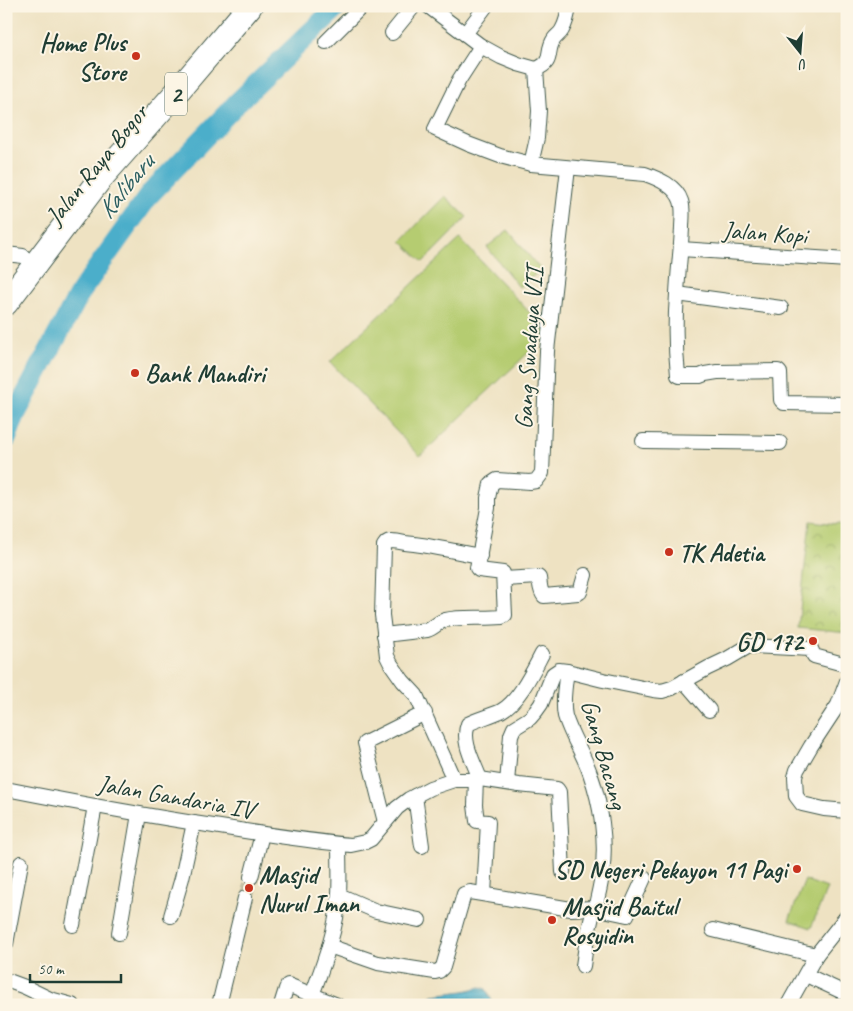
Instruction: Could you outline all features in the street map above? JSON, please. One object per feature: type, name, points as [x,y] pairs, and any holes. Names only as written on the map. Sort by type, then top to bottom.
[{"type":"highway","name":"Jalan Raya Bogor","points":[[6,282],[15,255],[231,6]]},
{"type":"highway","name":"Jalan Raya Bogor","points":[[6,303],[100,179],[250,6]]},
{"type":"street","points":[[326,42],[362,6]]},
{"type":"street","points":[[392,33],[414,6]]},
{"type":"street","points":[[428,6],[481,46],[501,57],[536,69],[548,62],[553,41],[564,26],[569,6]]},
{"type":"street","points":[[464,34],[486,6]]},
{"type":"street","points":[[481,46],[459,80],[435,129],[500,156],[531,164],[646,174],[660,180],[678,194],[683,209],[677,294],[676,340],[678,375],[700,376],[717,372],[778,371],[780,374],[781,400],[784,403],[847,404]]},
{"type":"street","points":[[531,164],[537,138],[539,111],[536,69]]},
{"type":"street","name":"Gang Swadaya VII","points":[[480,556],[492,482],[497,480],[536,481],[542,473],[547,351],[568,168]]},
{"type":"street","name":"Jalan Kopi","points":[[681,249],[847,260]]},
{"type":"street","points":[[677,294],[781,308]]},
{"type":"street","points":[[643,441],[780,443]]},
{"type":"street","points":[[384,635],[427,630],[443,620],[502,617],[505,615],[503,572],[478,570],[480,556],[410,543],[389,541],[384,546],[382,615],[384,635],[387,656],[403,681],[416,695],[454,780]]},
{"type":"street","points":[[504,579],[538,577],[542,595],[544,596],[578,593],[585,574]]},
{"type":"street","points":[[507,783],[511,735],[514,728],[530,718],[536,711],[541,704],[553,674],[559,670],[567,670],[603,680],[662,691],[672,688],[750,646],[812,649],[814,656],[843,664]]},
{"type":"street","points":[[484,894],[488,822],[477,821],[475,805],[478,780],[465,733],[468,724],[500,711],[512,702],[529,678],[542,654]]},
{"type":"street","name":"Gang Bacang","points":[[567,670],[565,716],[590,772],[603,821],[603,873],[587,938],[583,966]]},
{"type":"street","points":[[684,681],[709,710]]},
{"type":"street","points":[[847,681],[842,708],[811,746],[795,777],[796,792],[802,804],[824,810],[847,811]]},
{"type":"street","points":[[385,822],[365,743],[425,713]]},
{"type":"street","name":"Jalan Gandaria IV","points":[[6,789],[194,823],[351,845],[371,839],[397,808],[415,796],[430,788],[454,780],[478,780],[557,789],[559,792],[563,872]]},
{"type":"street","points":[[415,796],[422,846]]},
{"type":"street","points":[[74,925],[95,806]]},
{"type":"street","points":[[119,933],[139,814]]},
{"type":"street","points":[[171,916],[182,878],[194,823]]},
{"type":"street","points":[[251,877],[262,834]]},
{"type":"street","points":[[312,995],[333,931],[339,895],[339,844]]},
{"type":"street","points":[[6,944],[21,863]]},
{"type":"street","points":[[329,946],[378,963],[431,972],[439,971],[444,967],[464,894],[470,892],[571,909],[594,908],[627,915],[644,878]]},
{"type":"street","points":[[339,895],[376,911],[419,920]]},
{"type":"street","points":[[220,1005],[245,898]]},
{"type":"street","points":[[788,1005],[816,956],[847,916]]},
{"type":"street","points":[[713,930],[816,956]]},
{"type":"street","points":[[806,975],[847,994]]},
{"type":"street","points":[[6,980],[50,999],[72,1005]]},
{"type":"street","points":[[281,1005],[288,985],[337,1005]]},
{"type":"green space","points":[[445,196],[467,217],[423,262],[401,241]]},
{"type":"green space","points":[[508,230],[541,270],[519,287],[487,247]]},
{"type":"green space","points":[[460,239],[549,333],[420,456],[330,362]]},
{"type":"green space","points":[[810,521],[847,525],[847,633],[798,628]]},
{"type":"green space","points":[[805,880],[827,888],[811,928],[789,920]]},
{"type":"water","points":[[481,987],[486,989],[494,1005],[423,1005],[433,995]]},
{"type":"waterway","name":"Kalibaru","points":[[6,439],[15,415],[81,291],[150,194],[239,101],[338,6]]},
{"type":"tunnel","points":[[245,898],[251,877]]},
{"type":"place","name":"Home Plus Store","points":[[136,56]]},
{"type":"place","name":"Bank Mandiri","points":[[135,373]]},
{"type":"place","name":"TK Adetia","points":[[669,552]]},
{"type":"place","name":"GD 172","points":[[813,641]]},
{"type":"place","name":"SD Negeri Pekayon 11 Pagi","points":[[797,869]]},
{"type":"place","name":"Masjid Nurul Iman","points":[[249,888]]},
{"type":"place","name":"Masjid Baitul Rosyidin","points":[[552,920]]}]
